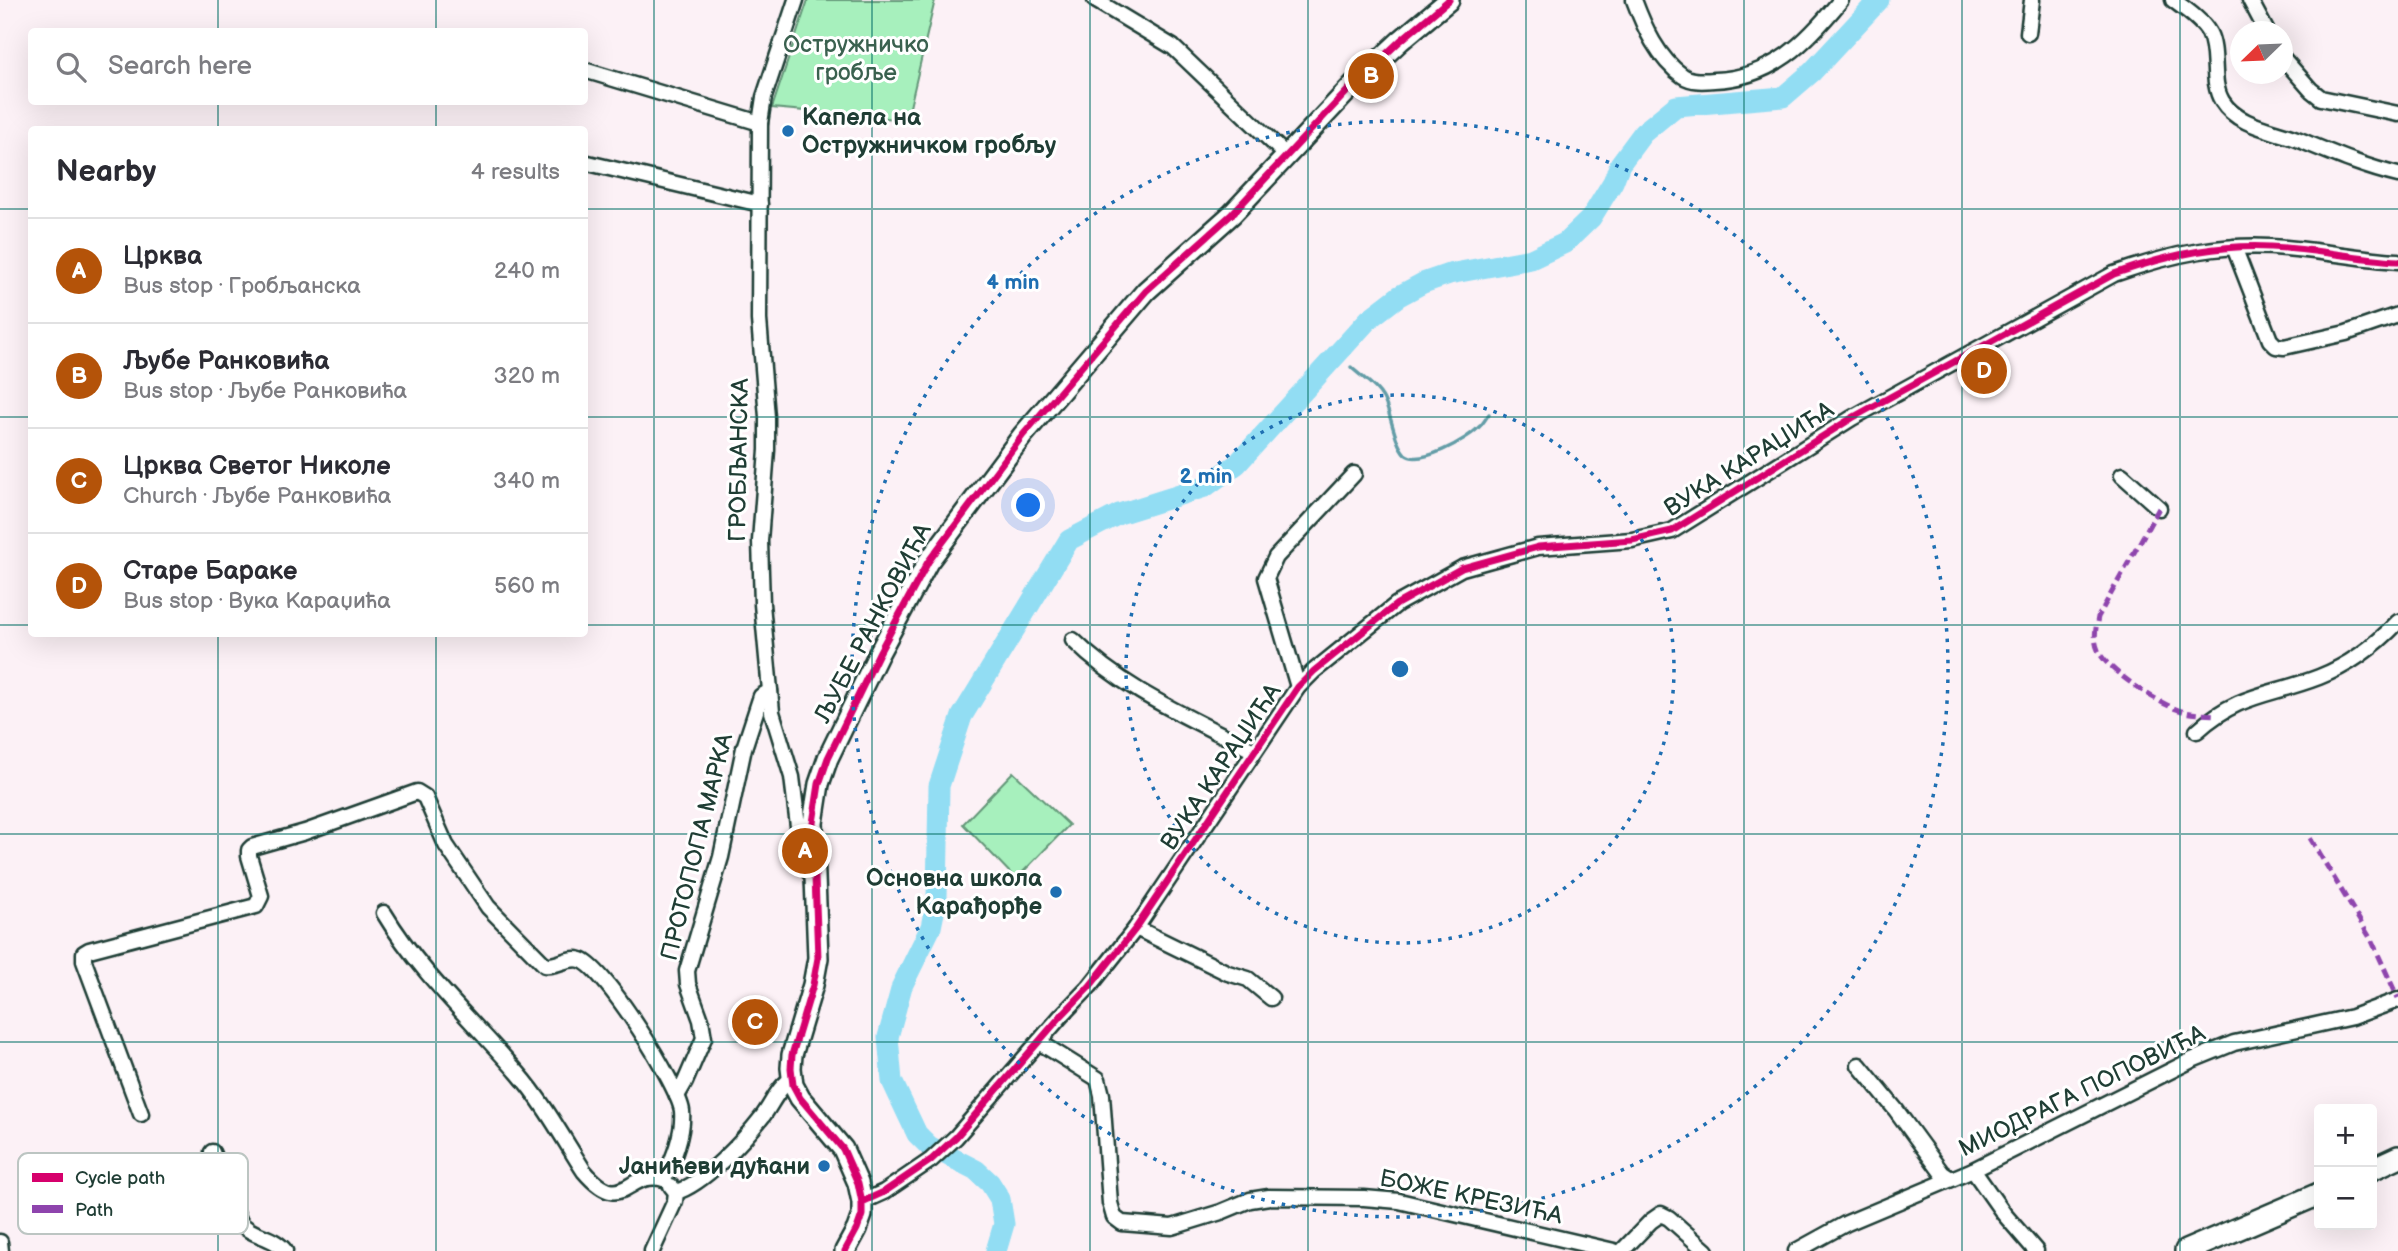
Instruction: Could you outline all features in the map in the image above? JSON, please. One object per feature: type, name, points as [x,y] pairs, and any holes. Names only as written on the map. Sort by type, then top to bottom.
[{"type":"main road","points":[[2377,1168],[2398,1157]]},
{"type":"main road","points":[[2186,1251],[2314,1196]]},
{"type":"street","name":"ГРОБЉАНСКА","points":[[796,0],[764,97],[760,123],[759,320],[767,417],[760,541],[762,613],[774,723],[792,777],[802,859],[809,872],[815,873]]},
{"type":"street","points":[[1095,0],[1173,47],[1287,156]]},
{"type":"street","name":"ЉУБЕ РАНКОВИЋА","points":[[792,1079],[792,1055],[813,985],[818,958],[813,823],[822,774],[880,653],[928,562],[1023,435],[1125,313],[1232,214],[1354,84],[1449,0]]},
{"type":"street","points":[[1634,0],[1650,36],[1670,63],[1683,76],[1702,81],[1740,78],[1764,71],[1819,27],[1841,0]]},
{"type":"street","points":[[2028,33],[2032,0]]},
{"type":"street","points":[[2173,0],[2209,34],[2217,93],[2229,110],[2252,124],[2373,169],[2398,175]]},
{"type":"street","points":[[2250,0],[2261,21]]},
{"type":"street","points":[[2293,69],[2321,98],[2398,114]]},
{"type":"street","points":[[588,71],[760,123]]},
{"type":"street","points":[[588,163],[760,205]]},
{"type":"street","points":[[2234,247],[2270,340],[2276,346],[2284,347],[2346,333],[2398,315]]},
{"type":"street","name":"ВУКА КАРАЏИЋА","points":[[862,1202],[900,1182],[931,1160],[956,1137],[1090,986],[1136,928],[1298,687],[1396,604],[1462,568],[1538,547],[1632,540],[1672,531],[1852,418],[2114,274],[2159,258],[2199,250],[2285,247],[2398,261]]},
{"type":"street","points":[[1298,687],[1266,578],[1276,557],[1354,474]]},
{"type":"street","points":[[2122,475],[2160,508]]},
{"type":"street","points":[[2197,731],[2215,715],[2243,700],[2316,678],[2342,667],[2368,649],[2398,622]]},
{"type":"street","points":[[1073,640],[1111,672],[1152,700],[1254,751]]},
{"type":"street","name":"ПРОТОПОПА МАРКА","points":[[677,1096],[704,1038],[701,1020],[688,984],[687,971],[721,857],[744,748],[761,696],[770,691]]},
{"type":"street","points":[[141,1114],[84,961],[84,953],[256,906],[261,896],[249,856],[252,847],[305,832],[414,792],[425,797],[446,845],[488,907],[541,963],[552,966],[567,960],[580,960],[597,971],[645,1038],[677,1096],[682,1111],[681,1125],[664,1179]]},
{"type":"street","points":[[384,913],[402,943],[421,966],[524,1080],[584,1171],[596,1184],[603,1189],[618,1192],[648,1178],[664,1179],[676,1192],[675,1201],[652,1251]]},
{"type":"street","points":[[1136,928],[1218,968],[1248,979],[1271,998]]},
{"type":"street","name":"МИОДРАГА ПОПОВИЋА","points":[[1796,1251],[1847,1223],[1973,1170],[2192,1060],[2221,1048],[2337,1021],[2398,1000]]},
{"type":"street","name":"БОЖЕ КРЕЗИЋА","points":[[1039,1042],[1098,1079],[1102,1095],[1112,1212],[1122,1223],[1172,1227],[1222,1212],[1250,1200],[1269,1197],[1364,1198],[1399,1201],[1614,1251]]},
{"type":"street","points":[[1859,1065],[1942,1173],[1951,1179]]},
{"type":"street","points":[[676,1192],[688,1187],[717,1163],[755,1126],[784,1085],[792,1079],[800,1098],[843,1149],[852,1167],[862,1202],[862,1215],[845,1251]]},
{"type":"street","points":[[1973,1170],[2004,1214],[2036,1251]]},
{"type":"street","points":[[1622,1251],[1661,1214],[1706,1251]]},
{"type":"street","points":[[248,1230],[277,1242],[285,1251]]},
{"type":"street","points":[[0,1241],[1,1251]]},
{"type":"green space","name":"Остружничко гробље","points":[[808,0],[935,0],[907,120],[772,108]]},
{"type":"green space","points":[[1013,772],[1069,825],[1016,879],[963,824]]},
{"type":"waterway","points":[[996,1251],[1004,1224],[1000,1199],[990,1183],[976,1170],[929,1146],[917,1134],[892,1081],[888,1037],[902,986],[931,927],[937,898],[939,786],[962,716],[1069,540],[1119,514],[1205,487],[1237,464],[1369,319],[1399,296],[1423,283],[1449,274],[1531,259],[1565,243],[1591,218],[1613,182],[1620,164],[1643,133],[1676,106],[1783,97],[1812,72],[1879,0]]},
{"type":"waterway","points":[[1351,367],[1380,393],[1401,449],[1412,457],[1432,454],[1454,444],[1473,432],[1489,414]]},
{"type":"marked path","points":[[2159,508],[2098,617],[2096,646],[2110,666],[2157,700],[2181,711],[2215,715]]},
{"type":"marked path","points":[[2310,838],[2372,941],[2398,998]]},
{"type":"cycle path","points":[[845,1251],[862,1215],[858,1183],[843,1149],[800,1098],[793,1085],[791,1068],[792,1055],[813,985],[818,958],[813,823],[819,784],[828,758],[879,653],[928,562],[1023,435],[1146,291],[1232,214],[1354,84],[1449,0]]},
{"type":"cycle path","points":[[862,1202],[884,1192],[931,1160],[956,1137],[1090,986],[1136,928],[1298,687],[1397,604],[1462,568],[1538,547],[1632,540],[1672,531],[1852,418],[2114,274],[2177,255],[2241,247],[2286,248],[2398,261]]},
{"type":"place","name":"Љубе Ранковића","points":[[1371,76]]},
{"type":"place","name":"Капела на Остружничком гробљу","points":[[788,131]]},
{"type":"place","name":"Старе Бараке","points":[[1984,371]]},
{"type":"place","name":"Црква","points":[[805,851]]},
{"type":"place","name":"Основна школа Карађорђе","points":[[1056,892]]},
{"type":"place","name":"Црква Светог Николе","points":[[755,1022]]},
{"type":"place","name":"Јанићеви дућани","points":[[824,1166]]}]
